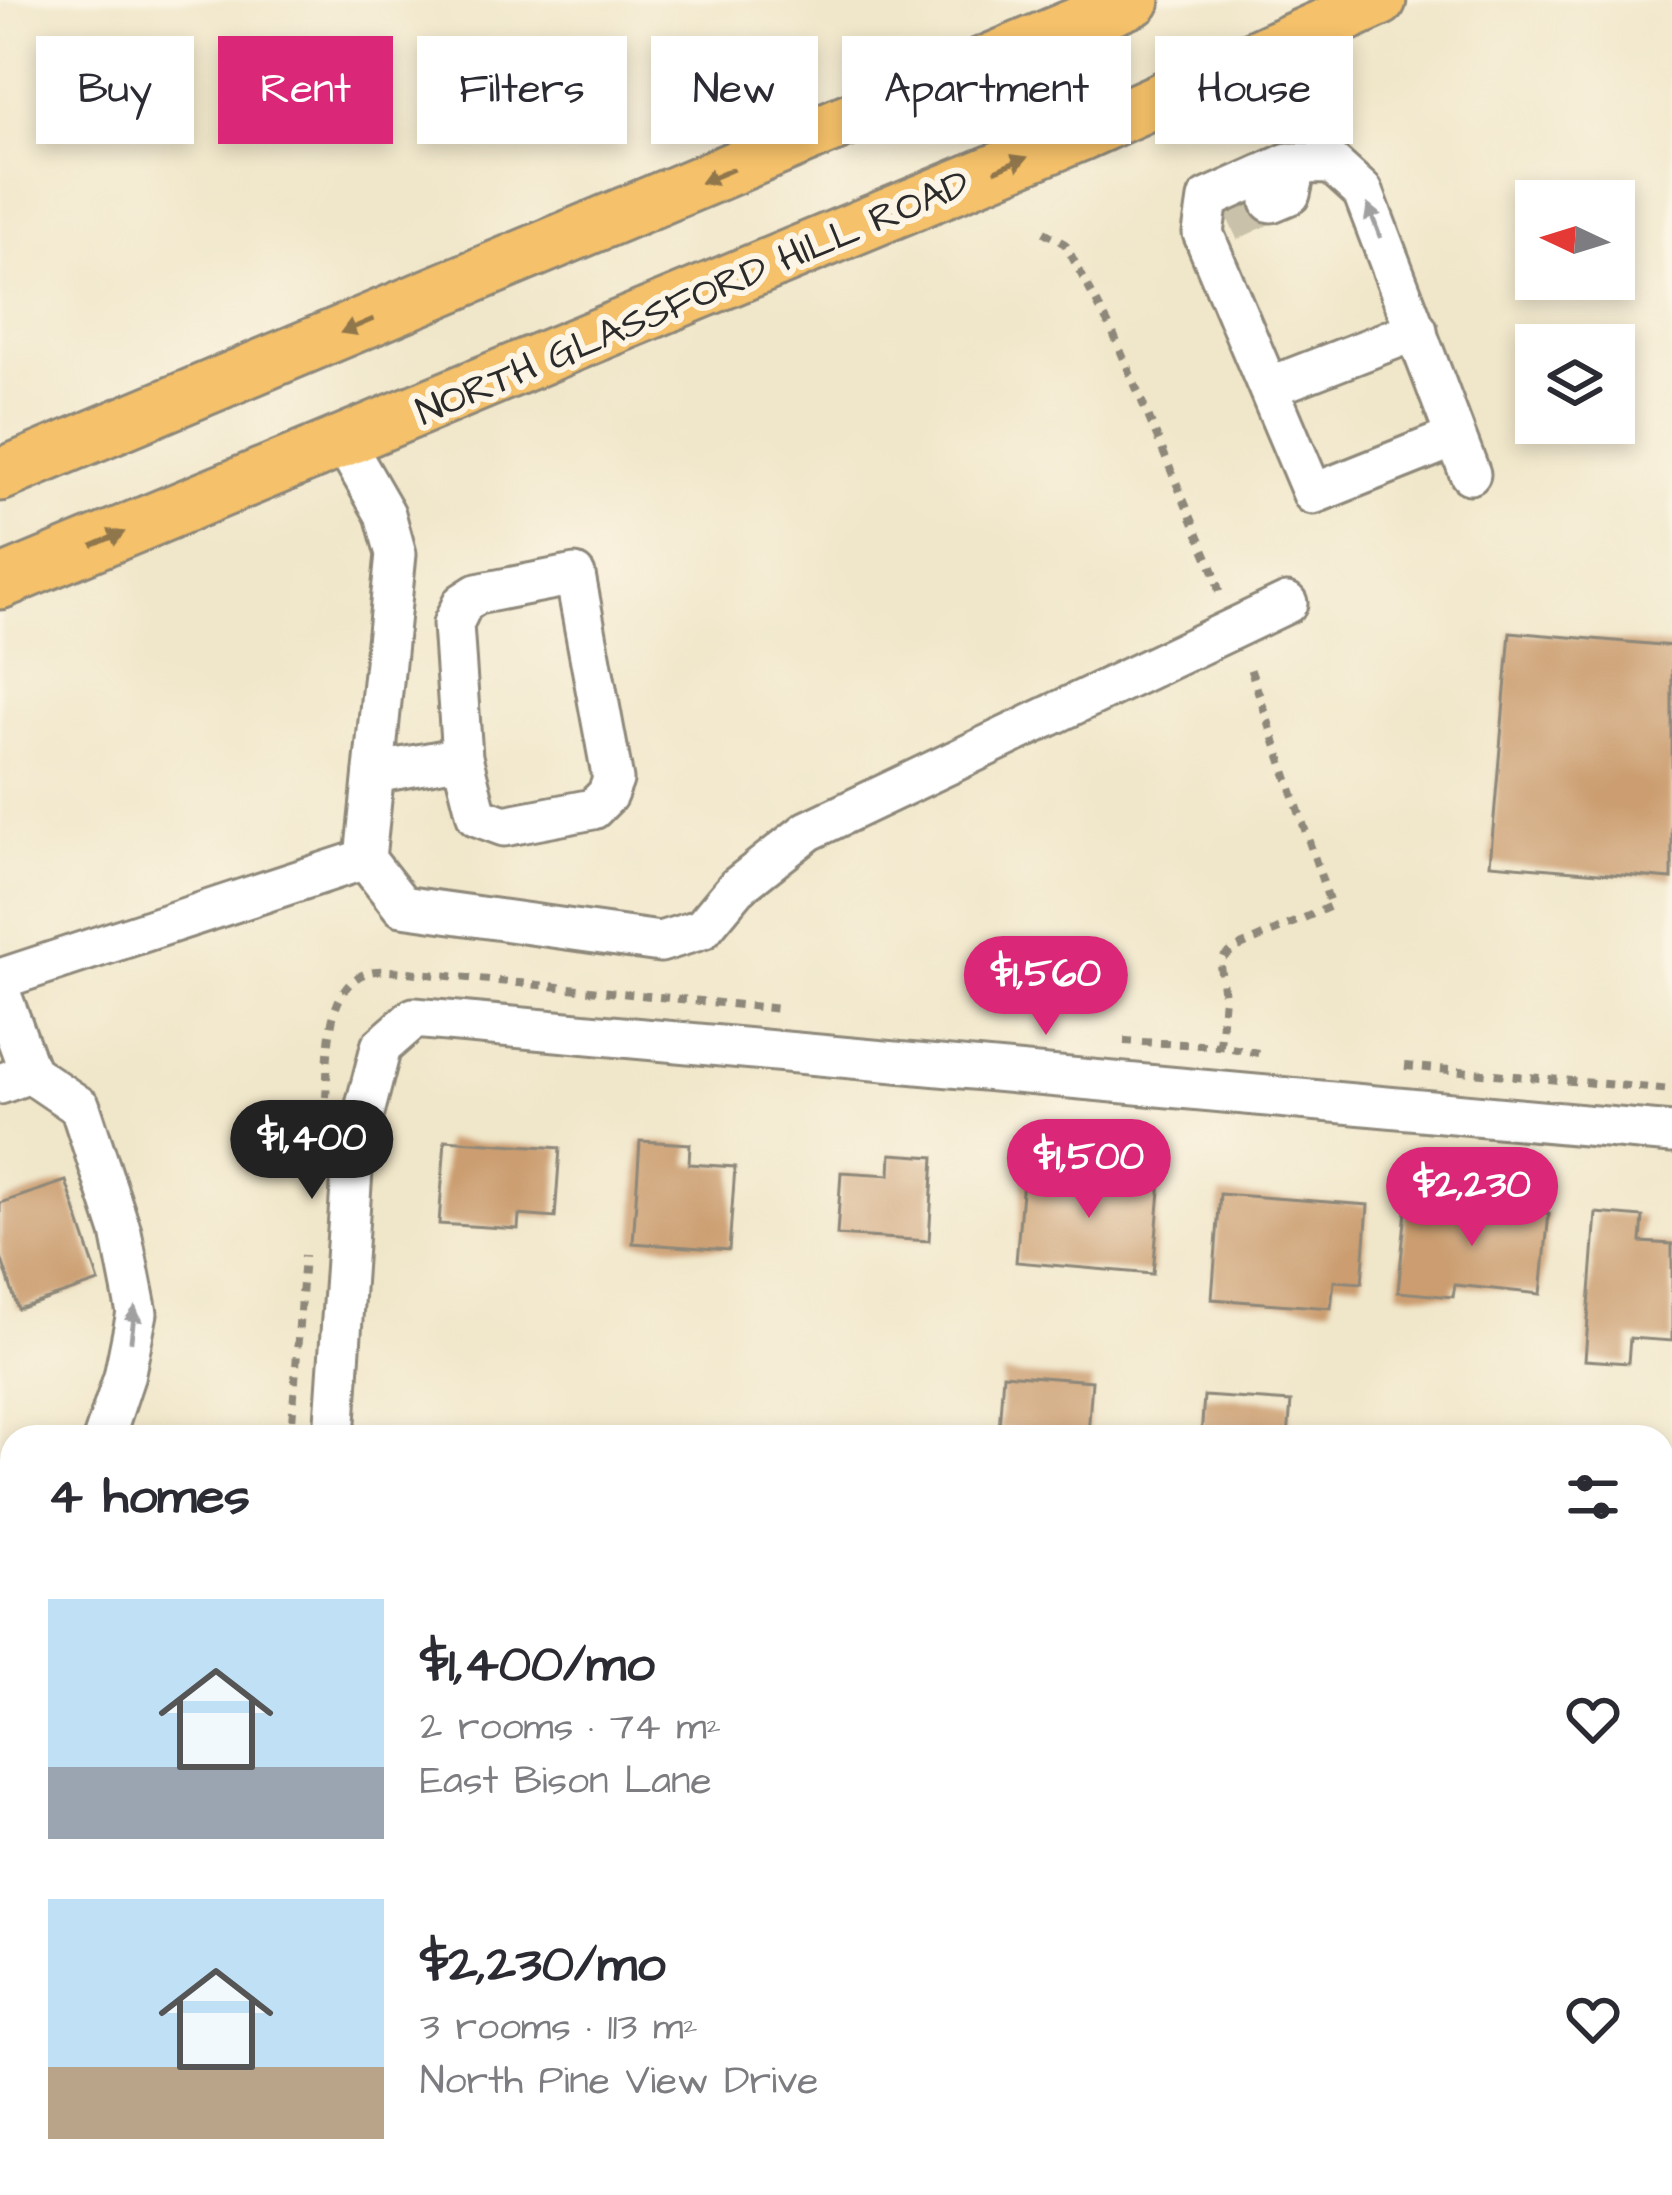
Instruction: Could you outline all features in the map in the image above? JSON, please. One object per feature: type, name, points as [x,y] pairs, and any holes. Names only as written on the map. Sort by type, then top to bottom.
[{"type":"main road","points":[[0,476],[1134,0]]},
{"type":"main road","name":"NORTH GLASSFORD HILL ROAD","points":[[0,584],[1080,135],[1380,0]]},
{"type":"street","points":[[1456,436],[1313,494],[1270,387],[1208,199],[1288,163],[1331,164],[1363,192],[1417,330],[1470,474]]},
{"type":"street","points":[[1270,202],[1289,194],[1297,163]]},
{"type":"street","points":[[1270,387],[1417,330]]},
{"type":"street","points":[[343,441],[385,514],[396,554],[365,859],[402,906],[660,942],[702,929],[737,887],[808,831],[1287,603]]},
{"type":"street","points":[[575,574],[613,780],[607,795],[592,808],[504,826],[477,816],[462,757],[453,624],[463,603],[477,594],[575,574]]},
{"type":"street","points":[[374,773],[462,757]]},
{"type":"street","points":[[0,979],[365,859]]},
{"type":"street","points":[[0,992],[15,1078],[80,1107],[121,1232],[137,1313],[108,1425]]},
{"type":"street","points":[[335,1425],[353,1156],[381,1047],[414,1018],[1672,1133]]},
{"type":"path","points":[[1044,232],[1065,244],[1112,333],[1214,572],[1220,598]]},
{"type":"path","points":[[1220,1046],[1223,957],[1331,906],[1245,653]]},
{"type":"building","points":[[1510,632],[1672,646],[1672,879],[1490,864]]},
{"type":"building","points":[[445,1140],[560,1148],[555,1218],[519,1215],[518,1229],[439,1224]]},
{"type":"building","points":[[640,1141],[690,1144],[689,1164],[735,1167],[729,1250],[633,1243]]},
{"type":"building","points":[[891,1154],[934,1157],[929,1241],[837,1235],[841,1172],[890,1175]]},
{"type":"building","points":[[1024,1168],[1161,1178],[1153,1274],[1016,1262]]},
{"type":"building","points":[[66,1181],[99,1282],[18,1309],[0,1254],[0,1203]]},
{"type":"building","points":[[1220,1194],[1368,1205],[1362,1283],[1334,1281],[1331,1308],[1212,1299]]},
{"type":"building","points":[[1407,1200],[1549,1213],[1541,1294],[1455,1285],[1453,1297],[1398,1292]]},
{"type":"building","points":[[1596,1213],[1643,1217],[1641,1242],[1672,1244],[1672,1341],[1630,1338],[1628,1363],[1585,1360]]},
{"type":"building","points":[[1003,1374],[1092,1381],[1089,1425],[999,1425]]},
{"type":"building","points":[[1204,1396],[1291,1402],[1289,1425],[1202,1425]]},
{"type":"tunnel","points":[[1229,222],[1271,202]]}]
